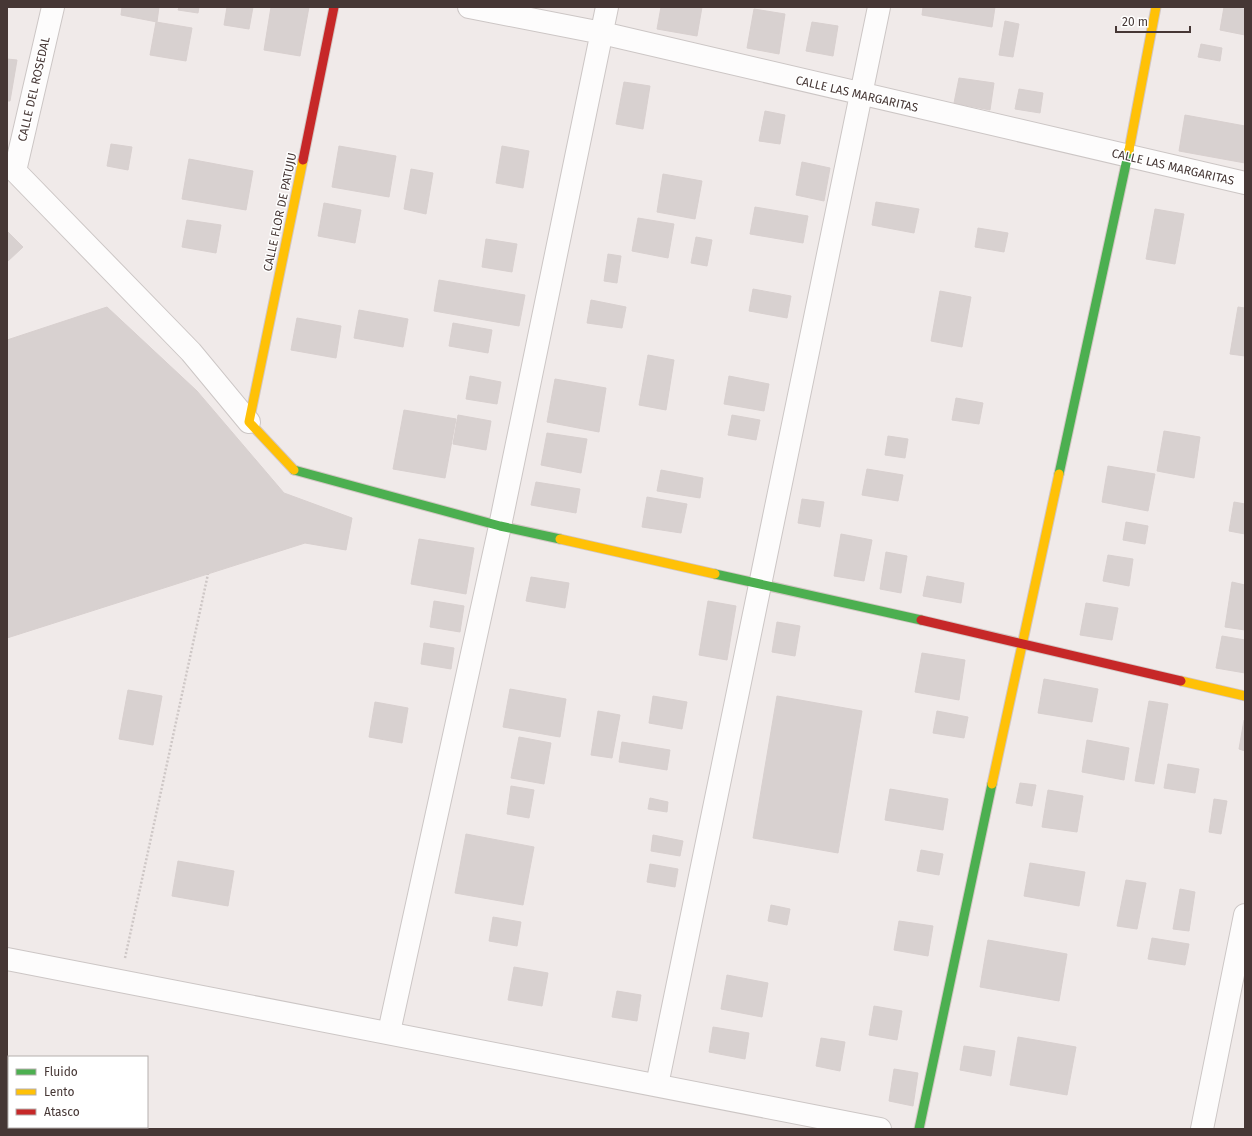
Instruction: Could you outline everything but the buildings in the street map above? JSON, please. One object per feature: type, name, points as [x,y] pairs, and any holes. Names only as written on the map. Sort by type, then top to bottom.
[{"type":"street","name":"CALLE DEL ROSEDAL","points":[[53,7],[15,171],[191,352],[249,422]]},
{"type":"street","name":"CALLE FLOR DE PATUJU","points":[[249,422],[334,7]]},
{"type":"street","name":"CALLE LAS MARGARITAS","points":[[469,7],[602,33],[1128,157],[1245,183]]},
{"type":"street","points":[[389,1032],[500,526],[607,7]]},
{"type":"street","points":[[657,1085],[879,7]]},
{"type":"street","points":[[919,1129],[1022,644],[1128,157],[1156,7]]},
{"type":"street","points":[[249,422],[292,470],[500,526],[1245,696]]},
{"type":"street","points":[[1202,1129],[1245,914]]},
{"type":"street","points":[[7,959],[120,982],[389,1032],[880,1129]]},
{"type":"path","points":[[120,982],[208,574]]},
{"type":"traffic: fast","points":[[1059,474],[1129,150]]},
{"type":"traffic: fast","points":[[294,470],[500,526],[560,539]]},
{"type":"traffic: fast","points":[[715,574],[921,620]]},
{"type":"traffic: fast","points":[[919,1129],[992,784]]},
{"type":"traffic: slow","points":[[1129,150],[1156,7]]},
{"type":"traffic: slow","points":[[294,470],[249,422],[303,160]]},
{"type":"traffic: slow","points":[[992,784],[1059,474]]},
{"type":"traffic: slow","points":[[560,539],[715,574]]},
{"type":"traffic: slow","points":[[1181,681],[1245,696]]},
{"type":"traffic: jam","points":[[303,160],[334,7]]},
{"type":"traffic: jam","points":[[921,620],[1181,681]]}]
